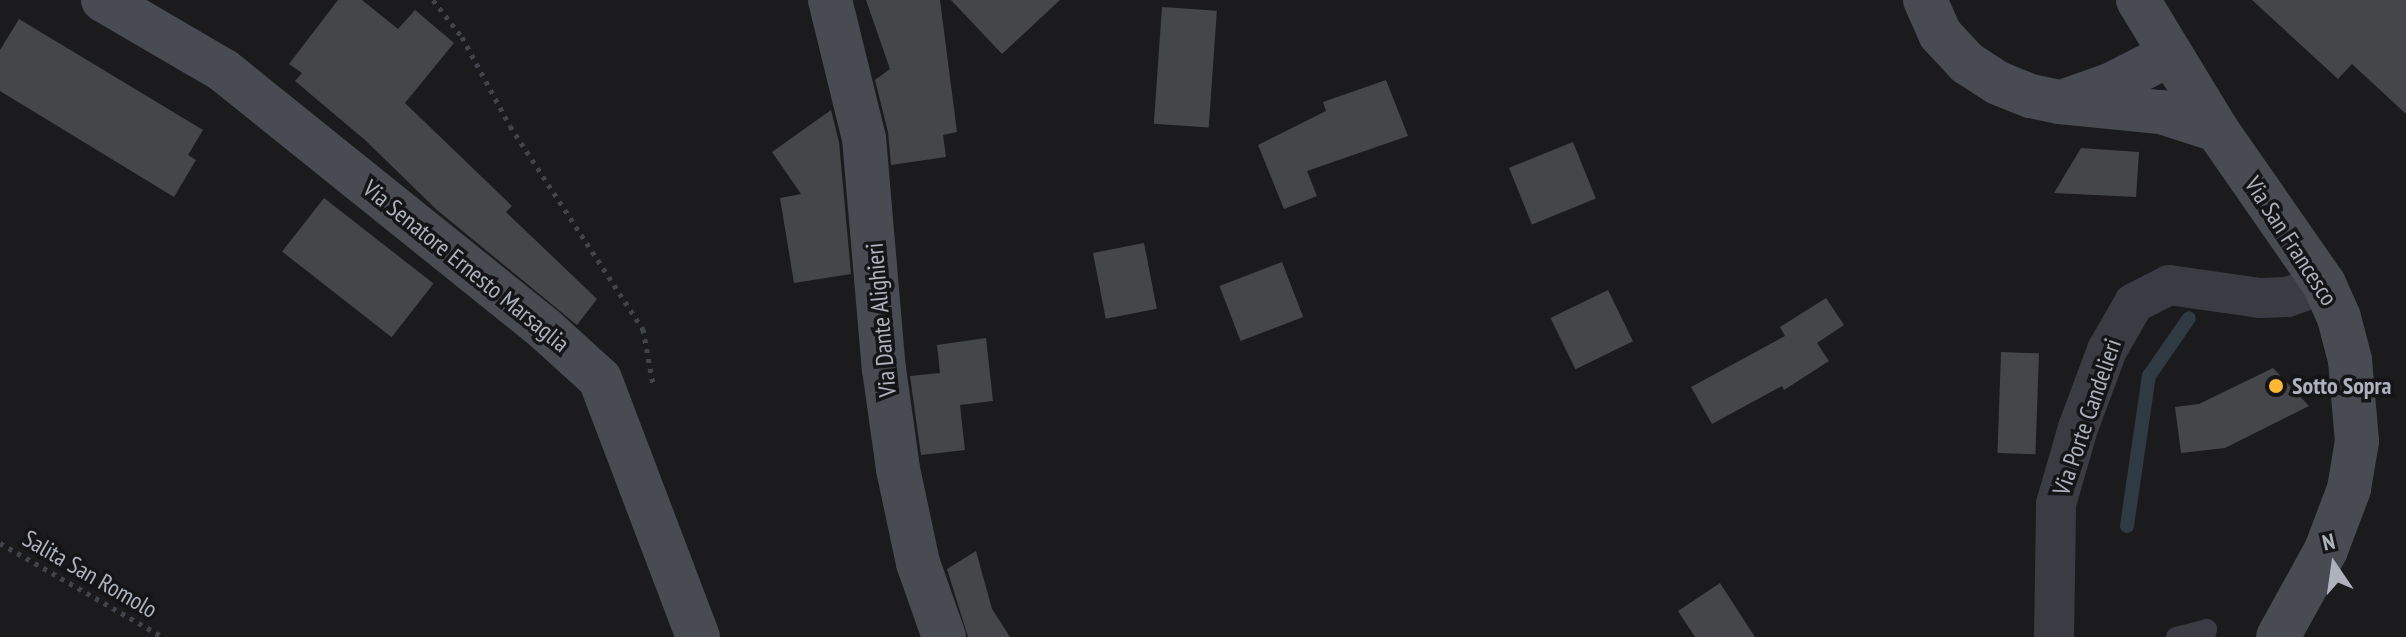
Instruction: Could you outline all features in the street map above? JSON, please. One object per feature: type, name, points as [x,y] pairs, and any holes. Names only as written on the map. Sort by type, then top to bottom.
[{"type":"street","name":"Via Senatore Ernesto Marsaglia","points":[[103,0],[223,70],[545,329],[600,379],[698,637]]},
{"type":"street","name":"Via Dante Alighieri","points":[[830,0],[864,138],[884,369],[898,469],[918,563],[944,637]]},
{"type":"street","points":[[1925,0],[1940,34],[1967,63],[1998,83],[2031,96],[2060,102],[2161,112],[2217,130]]},
{"type":"street","name":"Via San Francesco","points":[[2138,0],[2217,130],[2324,284],[2339,318],[2350,360],[2357,441],[2349,489],[2326,550],[2278,637]]},
{"type":"street","points":[[2060,102],[2110,85],[2169,55]]},
{"type":"street","name":"Via Porte Candelieri","points":[[2054,637],[2056,504],[2107,350],[2128,311],[2152,291],[2169,285],[2260,298],[2287,297],[2324,284]]},
{"type":"lane","points":[[2176,637],[2207,629],[2205,637]]},
{"type":"path","points":[[433,0],[462,37],[510,126],[643,329],[654,389]]},
{"type":"path","name":"Salita San Romolo","points":[[0,543],[163,637]]},
{"type":"building","points":[[338,0],[362,0],[398,29],[415,10],[454,43],[405,103],[512,206],[506,212],[597,299],[577,325],[437,210],[365,140],[295,81],[302,73],[289,64]]},
{"type":"building","points":[[866,0],[940,0],[957,132],[943,135],[946,157],[891,165],[888,132],[875,80],[890,69]]},
{"type":"building","points":[[951,0],[1060,0],[1002,54]]},
{"type":"building","points":[[2252,0],[2406,0],[2406,114],[2352,64],[2338,79]]},
{"type":"building","points":[[1162,7],[1217,11],[1209,128],[1154,124]]},
{"type":"building","points":[[19,19],[203,130],[188,155],[196,160],[174,197],[0,91],[0,50]]},
{"type":"building","points":[[1386,80],[1408,136],[1307,171],[1317,196],[1284,209],[1258,145],[1326,111],[1323,102]]},
{"type":"building","points":[[831,110],[839,142],[851,274],[794,283],[780,198],[801,194],[772,152]]},
{"type":"building","points":[[1573,142],[1596,199],[1532,224],[1509,168]]},
{"type":"building","points":[[2081,148],[2139,152],[2136,197],[2054,193]]},
{"type":"building","points":[[324,198],[434,284],[392,337],[282,252]]},
{"type":"building","points":[[1144,243],[1157,309],[1106,319],[1093,253]]},
{"type":"building","points":[[1282,262],[1303,317],[1241,341],[1219,286]]},
{"type":"building","points":[[1608,290],[1633,341],[1575,369],[1550,318]]},
{"type":"building","points":[[1826,298],[1844,325],[1817,343],[1829,361],[1784,390],[1782,386],[1712,424],[1691,387],[1785,336],[1780,327]]},
{"type":"building","points":[[986,338],[993,401],[960,405],[965,450],[921,455],[910,376],[940,373],[937,345]]},
{"type":"building","points":[[2001,352],[2039,353],[2035,454],[1997,453]]},
{"type":"building","points":[[2273,368],[2309,406],[2225,448],[2181,453],[2175,407],[2199,404]]},
{"type":"building","points":[[976,551],[992,609],[1010,637],[968,637],[947,569]]},
{"type":"building","points":[[1720,583],[1755,637],[1695,637],[1678,611]]},
{"type":"waterway","points":[[2127,526],[2149,376],[2189,318]]},
{"type":"place","name":"Sotto Sopra","points":[[2276,386]]}]
